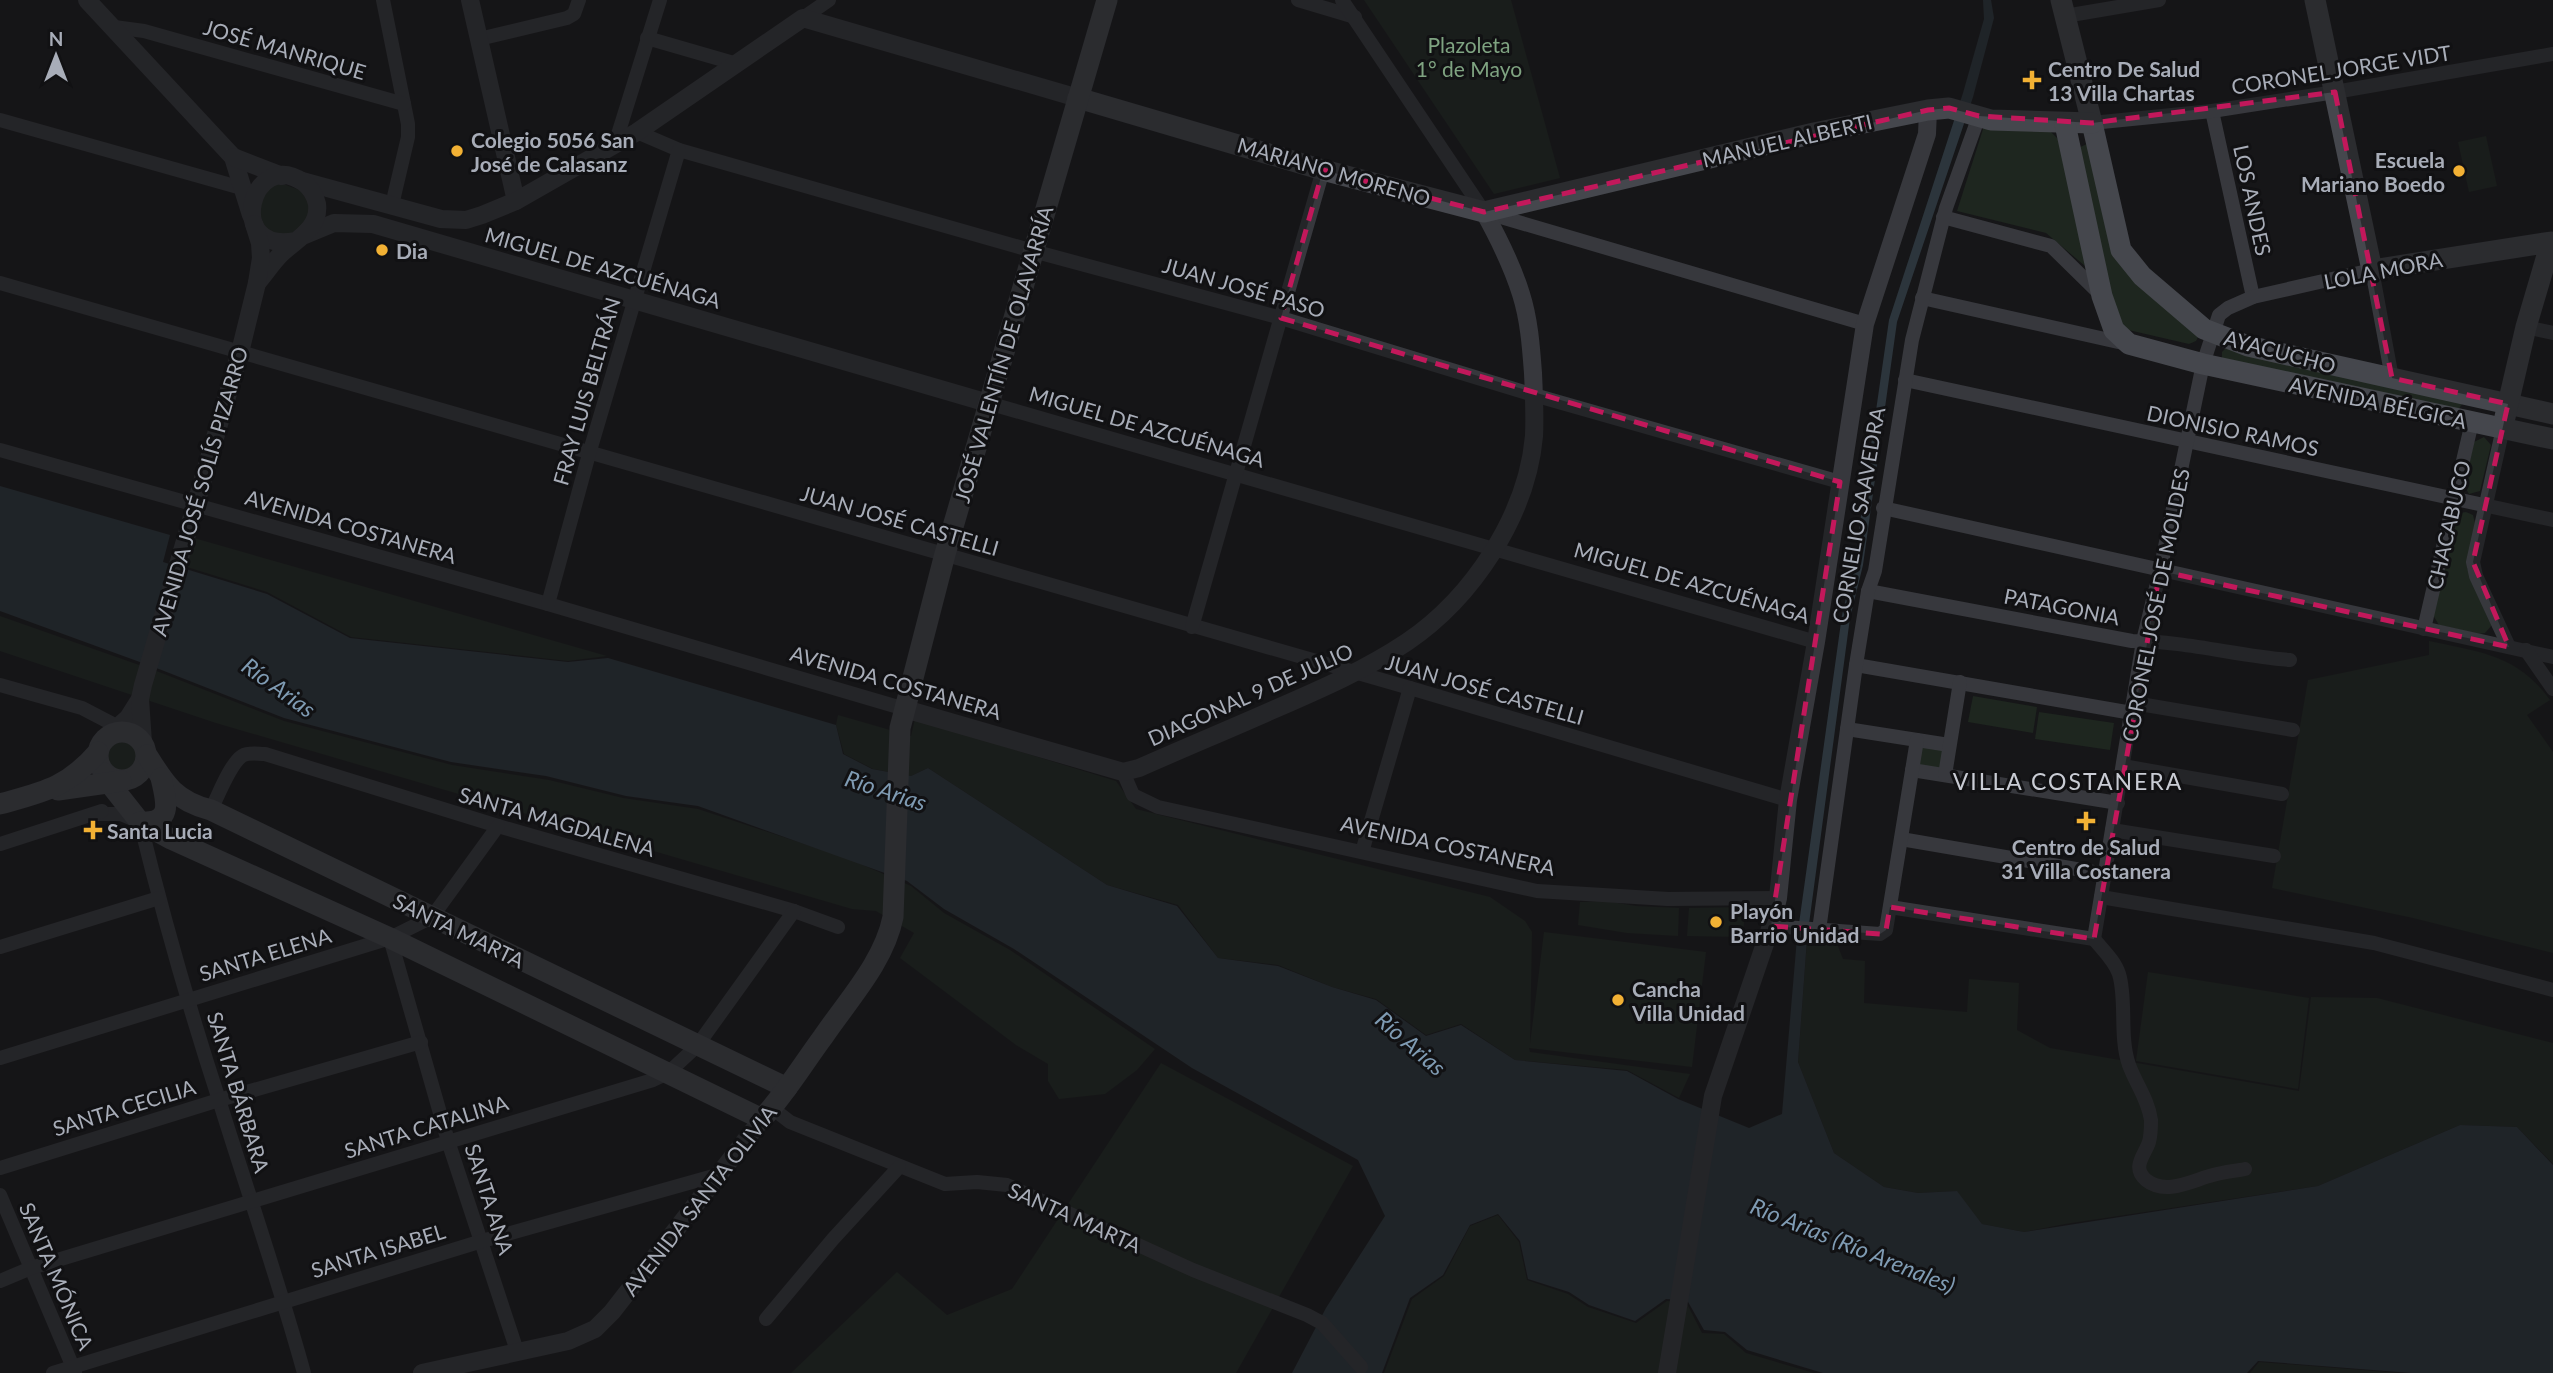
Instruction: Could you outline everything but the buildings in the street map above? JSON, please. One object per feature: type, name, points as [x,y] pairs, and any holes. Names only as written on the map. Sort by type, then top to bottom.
[{"type":"main road","name":"JOSÉ VALENTÍN DE OLAVARRÍA","points":[[898,735],[945,554],[1107,0]]},
{"type":"main road","points":[[2315,0],[2372,270]]},
{"type":"main road","name":"AYACUCHO","points":[[2063,8],[2120,250],[2141,276],[2204,329],[2215,324],[2248,346],[2392,378]]},
{"type":"main road","name":"MARIANO MORENO","points":[[1078,98],[1323,170],[1484,212]]},
{"type":"main road","name":"MANUEL ALBERTI","points":[[1484,212],[1814,133],[1938,109],[1991,120],[2092,123]]},
{"type":"main road","points":[[2065,124],[2102,296],[2114,330],[2129,344]]},
{"type":"main road","points":[[2503,428],[2526,327],[2552,241]]},
{"type":"main road","name":"LOLA MORA","points":[[2372,270],[2552,241]]},
{"type":"main road","name":"AYACUCHO","points":[[2129,344],[2203,364]]},
{"type":"main road","name":"AVENIDA BÉLGICA","points":[[2203,364],[2553,439]]},
{"type":"main road","name":"AVENIDA BÉLGICA","points":[[2392,378],[2553,415]]},
{"type":"main road","name":"AVENIDA SANTA OLIVIA","points":[[767,1113],[881,952],[890,934],[893,918],[898,735]]},
{"type":"main road","points":[[113,783],[131,779],[139,774],[145,765],[123,741],[98,763],[139,822],[153,822],[162,817],[166,808],[160,777]]},
{"type":"main road","name":"SANTA MARTA","points":[[123,741],[179,799],[787,1088]]},
{"type":"main road","name":"AVENIDA JOSÉ SOLÍS PIZARRO","points":[[0,804],[61,785],[123,741]]},
{"type":"main road","name":"AVENIDA JOSÉ SOLÍS PIZARRO","points":[[42,792],[113,783]]},
{"type":"main road","points":[[171,839],[170,824],[174,816],[202,808]]},
{"type":"main road","name":"SANTA MARTA","points":[[139,822],[390,938],[668,1073],[767,1113]]},
{"type":"street","points":[[87,0],[233,157],[282,176],[453,221],[482,215],[516,201],[637,132],[830,0]]},
{"type":"street","points":[[382,0],[404,104],[408,138],[392,205]]},
{"type":"street","points":[[470,0],[516,201]]},
{"type":"street","points":[[479,39],[567,18],[574,14],[579,0]]},
{"type":"street","points":[[615,144],[660,0]]},
{"type":"street","points":[[1298,0],[1354,17]]},
{"type":"street","name":"DIAGONAL 9 DE JULIO","points":[[1124,772],[1139,768],[1356,674],[1408,642],[1445,612],[1469,586],[1495,548],[1523,488],[1534,437],[1531,346],[1522,297],[1507,256],[1484,212],[1342,0]]},
{"type":"street","points":[[2063,8],[2158,0]]},
{"type":"street","name":"MARIANO MORENO","points":[[803,19],[1078,98]]},
{"type":"street","name":"JOSÉ MANRIQUE","points":[[114,27],[144,31],[404,104]]},
{"type":"street","points":[[647,38],[737,64]]},
{"type":"street","name":"CORONEL JORGE VIDT","points":[[2092,123],[2212,111],[2553,54]]},
{"type":"street","name":"CORNELIO SAAVEDRA","points":[[1667,1373],[1713,1097],[1778,898],[1788,800],[1816,642],[1865,324],[1927,134],[1938,109]]},
{"type":"street","name":"LOS ANDES","points":[[2212,111],[2253,297]]},
{"type":"street","name":"CORNELIO SAAVEDRA","points":[[1819,930],[1856,665],[1868,591],[1875,571],[1905,380],[1922,298],[1944,218],[1979,116]]},
{"type":"street","points":[[0,120],[245,189]]},
{"type":"street","name":"JUAN JOSÉ PASO","points":[[637,132],[679,150],[1032,251],[1280,318],[1534,395],[1840,482]]},
{"type":"street","name":"FRAY LUIS BELTRÁN","points":[[548,604],[589,454],[679,150]]},
{"type":"street","name":"AVENIDA JOSÉ SOLÍS PIZARRO","points":[[123,741],[141,692],[240,352],[257,284],[260,243],[233,157]]},
{"type":"street","points":[[1192,626],[1323,170]]},
{"type":"street","points":[[282,176],[271,178],[261,185],[254,193],[251,204],[252,220],[267,238],[276,242],[300,238],[316,218],[315,197],[302,181]]},
{"type":"street","name":"MARIANO MORENO","points":[[1484,212],[1865,324]]},
{"type":"street","points":[[1944,218],[2051,246],[2102,296]]},
{"type":"street","name":"MIGUEL DE AZCUÉNAGA","points":[[300,238],[334,223],[373,224],[1816,642]]},
{"type":"street","name":"AVENIDA JOSÉ SOLÍS PIZARRO","points":[[257,284],[278,257],[300,238]]},
{"type":"street","points":[[2372,270],[2392,378]]},
{"type":"street","name":"LOLA MORA","points":[[2215,324],[2228,308],[2253,297],[2372,270]]},
{"type":"street","name":"JUAN JOSÉ CASTELLI","points":[[0,283],[1410,688],[1788,800]]},
{"type":"street","points":[[1922,298],[2129,344]]},
{"type":"street","name":"CORONEL JOSÉ DE MOLDES","points":[[2094,939],[2143,641],[2203,364],[2215,324]]},
{"type":"street","points":[[2526,327],[2553,333]]},
{"type":"street","name":"DIONISIO RAMOS","points":[[1905,380],[2553,520]]},
{"type":"street","name":"CHACABUCO","points":[[2424,629],[2472,422]]},
{"type":"street","name":"CHACABUCO","points":[[2503,428],[2473,562],[2476,576],[2509,647]]},
{"type":"street","name":"AVENIDA COSTANERA","points":[[0,450],[548,604],[1124,772],[1133,795],[1158,807],[1537,891],[1668,900],[1778,898]]},
{"type":"street","points":[[1883,508],[2553,657]]},
{"type":"street","name":"PATAGONIA","points":[[1868,591],[2132,641],[2290,660]]},
{"type":"street","points":[[2526,650],[2553,689]]},
{"type":"street","points":[[1856,665],[2293,730]]},
{"type":"street","points":[[1945,775],[1960,682]]},
{"type":"street","points":[[0,685],[82,708],[104,717],[123,741]]},
{"type":"street","points":[[1362,852],[1410,688]]},
{"type":"street","name":"AVENIDA JOSÉ SOLÍS PIZARRO","points":[[123,741],[128,718],[141,692]]},
{"type":"street","points":[[1847,729],[1949,745]]},
{"type":"street","points":[[1771,926],[1880,934],[1886,930],[1917,740]]},
{"type":"street","name":"SANTA MAGDALENA","points":[[202,808],[242,756],[252,753],[265,754],[498,826],[794,911],[838,927]]},
{"type":"street","points":[[2123,766],[2282,794]]},
{"type":"street","points":[[1912,770],[2118,803]]},
{"type":"street","points":[[0,844],[95,814],[113,805],[113,783]]},
{"type":"street","points":[[95,814],[121,814],[139,822]]},
{"type":"street","name":"SANTA BÁRBARA","points":[[139,822],[219,1100],[284,1301],[304,1373]]},
{"type":"street","name":"SANTA ELENA","points":[[0,1058],[390,938],[432,917],[498,826]]},
{"type":"street","points":[[2112,830],[2274,856]]},
{"type":"street","points":[[1901,839],[2105,874]]},
{"type":"street","points":[[2101,897],[2374,943],[2553,990]]},
{"type":"street","points":[[0,947],[159,898]]},
{"type":"street","points":[[1890,907],[2094,939],[2113,962],[2119,975],[2129,1066],[2148,1107],[2151,1133],[2148,1145],[2139,1160],[2139,1168],[2145,1179],[2157,1185],[2172,1187],[2215,1174],[2245,1169]]},
{"type":"street","name":"SANTA CATALINA","points":[[0,1280],[31,1268],[448,1140],[653,1080],[668,1073],[697,1046],[794,911]]},
{"type":"street","name":"SANTA ANA","points":[[390,938],[448,1140],[517,1351]]},
{"type":"street","name":"SANTA CECILIA","points":[[0,1168],[219,1100],[421,1042]]},
{"type":"street","name":"SANTA MARTA","points":[[767,1113],[945,1184],[987,1182],[1007,1185],[1193,1270],[1307,1315],[1322,1324],[1361,1367]]},
{"type":"street","name":"AVENIDA SANTA OLIVIA","points":[[422,1373],[568,1341],[594,1329],[612,1312],[767,1113]]},
{"type":"street","points":[[766,1319],[833,1239],[899,1167]]},
{"type":"street","name":"SANTA ISABEL","points":[[52,1373],[74,1369],[482,1241],[717,1175]]},
{"type":"street","name":"SANTA MÓNICA","points":[[0,1195],[74,1369]]},
{"type":"highlighted area","points":[[2335,92],[2392,378],[2508,404],[2473,562],[2509,647],[2160,571],[2094,939],[1890,907],[1886,930],[1880,934],[1771,926],[1840,482],[1281,318],[1323,170],[1484,212],[1928,110],[1949,108],[1979,116],[2092,123]]},
{"type":"green space","name":"Plazoleta 1° de Mayo","points":[[1364,0],[1511,0],[1560,178],[1494,194]]},
{"type":"green space","points":[[1984,126],[2050,131],[2065,146],[2085,266],[2046,233],[1957,211]]},
{"type":"green space","points":[[2486,136],[2497,186],[2469,192],[2458,142]]},
{"type":"green space","points":[[2087,144],[2111,239],[2199,335],[2196,341],[2189,344],[2124,329],[2118,324],[2076,149]]},
{"type":"green space","points":[[278,182],[310,194],[310,223],[286,237],[265,227],[261,218],[261,194]]},
{"type":"green space","points":[[2225,349],[2463,403],[2457,411],[2222,359]]},
{"type":"green space","points":[[2484,437],[2491,445],[2480,491],[2469,494],[2464,485],[2474,442]]},
{"type":"green space","points":[[2460,513],[2473,515],[2475,523],[2467,568],[2492,625],[2485,633],[2479,634],[2439,625],[2433,615],[2457,518]]},
{"type":"green space","points":[[194,538],[607,656],[568,661],[351,637],[267,592],[187,567]]},
{"type":"green space","points":[[0,616],[159,672],[284,721],[452,765],[549,780],[623,798],[698,809],[847,858],[911,886],[944,913],[1010,950],[1155,1049],[1137,1070],[1105,1094],[1059,1099],[1048,1081],[1048,1064],[1016,1045],[900,958],[914,933],[876,911],[852,909],[216,723],[0,651]]},
{"type":"green space","points":[[2429,641],[2481,653],[2511,664],[2538,685],[2550,700],[2527,715],[2553,752],[2553,953],[2413,918],[2272,888],[2308,680],[2429,655]]},
{"type":"green space","points":[[1973,696],[2037,707],[2033,733],[1968,722]]},
{"type":"green space","points":[[2039,712],[2114,723],[2110,750],[2035,739]]},
{"type":"green space","points":[[838,715],[911,736],[915,719],[1116,781],[1136,809],[1490,897],[1525,921],[1532,932],[1530,1044],[1544,932],[1706,952],[1692,1067],[1529,1048],[1530,1052],[1690,1074],[1679,1098],[1627,1070],[1515,1060],[1461,1024],[1426,1035],[1376,999],[1332,987],[1278,965],[1218,958],[1178,905],[1107,885],[928,768],[911,776],[873,769],[844,754],[836,725]]},
{"type":"green space","points":[[123,738],[135,743],[140,755],[135,767],[123,772],[111,767],[106,755],[111,743]]},
{"type":"green space","points":[[1920,746],[1943,749],[1943,766],[1938,769],[1917,764]]},
{"type":"green space","points":[[1606,901],[1636,906],[1679,908],[1678,936],[1627,933],[1578,925],[1580,902]]},
{"type":"green space","name":"Playón Barrio Unidad","points":[[1745,907],[1743,937],[1687,936],[1689,908]]},
{"type":"green space","points":[[1807,940],[1837,944],[1843,959],[1865,961],[1864,1003],[1967,1012],[1969,979],[2019,983],[2017,1030],[2050,1048],[2299,1091],[2311,997],[2377,998],[2553,1043],[2553,1164],[2517,1127],[2460,1125],[2318,1186],[2024,1232],[1982,1224],[1956,1191],[1918,1193],[1884,1187],[1834,1153],[1798,1062]]},
{"type":"green space","points":[[2148,972],[2309,998],[2298,1089],[2136,1061]]},
{"type":"green space","points":[[1161,1063],[1353,1166],[1236,1373],[791,1373],[897,1272],[947,1315],[1012,1289]]},
{"type":"green space","points":[[1498,1215],[1519,1242],[1527,1280],[1568,1294],[1588,1307],[1636,1323],[1667,1301],[1686,1302],[1702,1333],[1724,1334],[1746,1353],[1814,1373],[1384,1373],[1412,1299],[1444,1276],[1470,1226]]},
{"type":"green space","points":[[2259,1362],[2401,1373],[2250,1373]]},
{"type":"water","points":[[1983,0],[1991,0],[1994,18],[1973,97],[1897,322],[1863,565],[1850,618],[1807,939],[1798,1062],[1834,1153],[1884,1187],[1918,1193],[1957,1191],[1982,1224],[2024,1232],[2318,1186],[2460,1125],[2517,1127],[2553,1165],[2553,1373],[2411,1373],[2258,1361],[2247,1373],[1823,1373],[1747,1350],[1725,1332],[1704,1330],[1687,1300],[1666,1299],[1635,1321],[1589,1305],[1569,1292],[1528,1279],[1520,1241],[1498,1214],[1470,1225],[1443,1275],[1410,1298],[1382,1373],[1292,1373],[1326,1308],[1385,1216],[1358,1160],[1192,1068],[1014,949],[944,909],[907,881],[698,806],[626,796],[546,776],[451,762],[284,718],[0,611],[0,486],[170,535],[163,562],[267,594],[350,638],[568,662],[608,658],[836,725],[843,754],[872,769],[911,776],[928,768],[1107,885],[1177,906],[1218,958],[1278,966],[1332,987],[1376,1000],[1426,1036],[1461,1025],[1515,1060],[1627,1071],[1678,1099],[1749,1128],[1782,1114],[1797,938],[1842,615],[1854,564],[1889,320],[1963,93],[1984,19]]},
{"type":"place","name":"Centro De Salud 13 Villa Chartas","points":[[2032,80]]},
{"type":"place","name":"Colegio 5056 San José de Calasanz","points":[[457,151]]},
{"type":"place","name":"Escuela Mariano Boedo","points":[[2459,171]]},
{"type":"place","name":"Dia","points":[[382,250]]},
{"type":"place","name":"Centro de Salud 31 Villa Costanera","points":[[2086,821]]},
{"type":"place","name":"Santa Lucia","points":[[93,830]]},
{"type":"place","name":"Playón Barrio Unidad","points":[[1716,922]]},
{"type":"place","name":"Cancha Villa Unidad","points":[[1618,1000]]},
{"type":"district","name":"VILLA COSTANERA","points":[[2068,781]]},
{"type":"water label","name":"Río Arias","points":[[279,687]]},
{"type":"water label","name":"Río Arias","points":[[886,790]]},
{"type":"water label","name":"Río Arias","points":[[1411,1043]]},
{"type":"water label","name":"Río Arias (Río Arenales)","points":[[1853,1245]]}]
